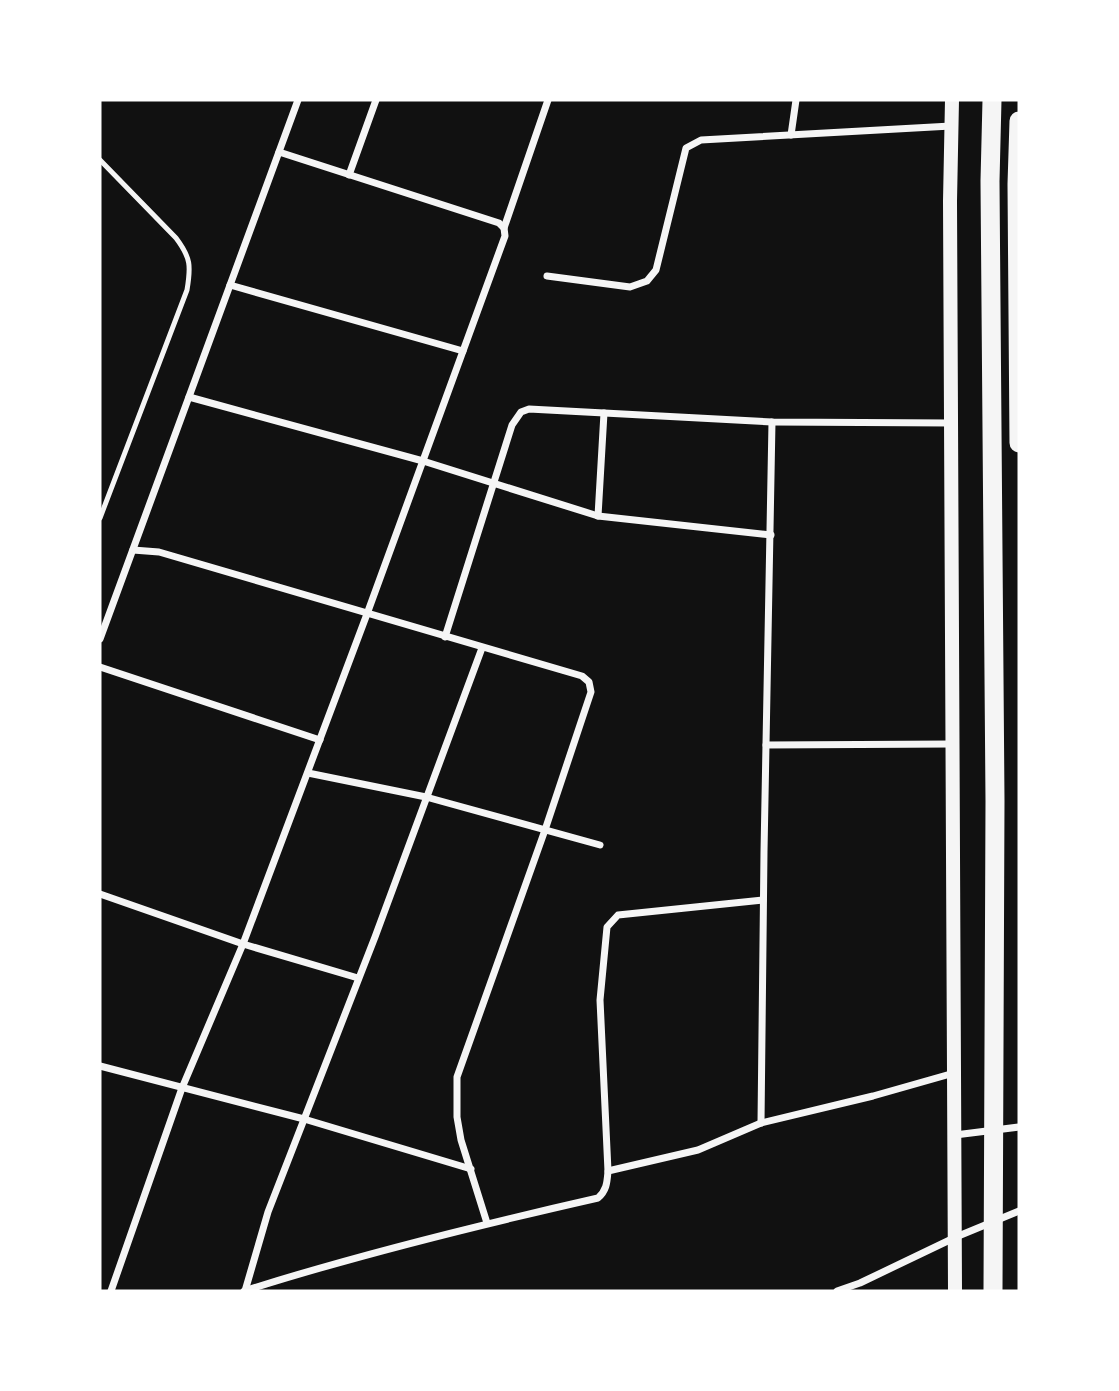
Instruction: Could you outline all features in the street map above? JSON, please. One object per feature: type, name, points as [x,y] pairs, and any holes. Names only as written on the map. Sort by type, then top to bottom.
[{"type":"highway","points":[[992,100],[990,181],[995,801],[993,1291]]},
{"type":"highway","points":[[1019,121],[1019,443]]},
{"type":"main road","points":[[952,100],[950,201],[955,1291]]},
{"type":"street","points":[[100,639],[298,100]]},
{"type":"street","points":[[349,175],[376,100]]},
{"type":"street","points":[[111,1291],[182,1088],[243,944],[368,614],[505,236],[504,228],[548,100]]},
{"type":"street","points":[[792,135],[796,100]]},
{"type":"street","points":[[547,276],[630,286],[647,281],[656,270],[686,148],[701,140],[952,125]]},
{"type":"street","points":[[279,152],[499,223],[504,228]]},
{"type":"street","points":[[230,285],[463,351]]},
{"type":"street","points":[[189,397],[423,461],[598,516],[771,535]]},
{"type":"street","points":[[445,637],[512,425],[521,412],[529,409],[772,422],[951,423]]},
{"type":"street","points":[[598,516],[604,413]]},
{"type":"street","points":[[761,1123],[772,422]]},
{"type":"street","points":[[132,550],[159,552],[582,676],[589,682],[591,692],[545,830],[457,1077],[457,1116],[461,1140],[487,1223]]},
{"type":"street","points":[[244,1291],[268,1212],[482,648]]},
{"type":"street","points":[[100,667],[320,740]]},
{"type":"street","points":[[766,745],[953,744]]},
{"type":"street","points":[[308,773],[426,797],[600,845]]},
{"type":"street","points":[[100,894],[243,944],[358,978]]},
{"type":"street","points":[[244,1291],[487,1223],[598,1198],[607,1186],[608,1171],[600,1000],[607,927],[618,915],[763,900]]},
{"type":"street","points":[[100,1066],[304,1119],[471,1169]]},
{"type":"street","points":[[608,1171],[698,1150],[761,1123],[955,1073]]},
{"type":"street","points":[[955,1135],[1019,1127]]},
{"type":"street","points":[[837,1291],[1019,1211]]},
{"type":"lane","points":[[100,160],[176,238],[186,251],[191,268],[187,290],[100,517]]}]
